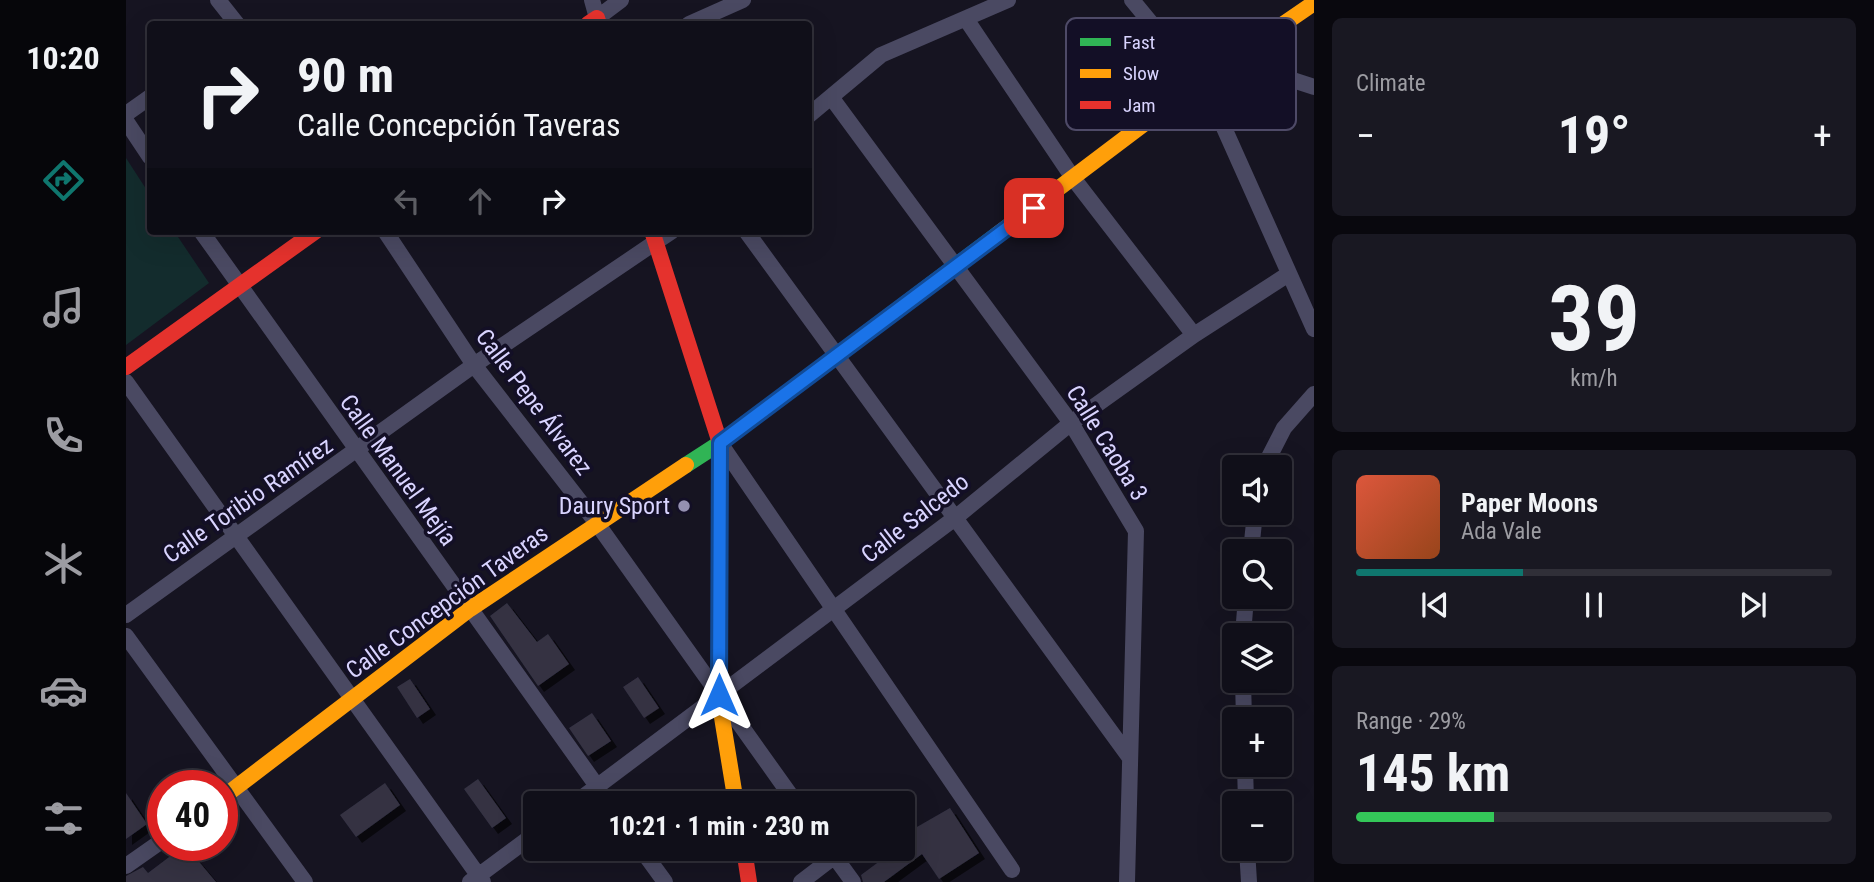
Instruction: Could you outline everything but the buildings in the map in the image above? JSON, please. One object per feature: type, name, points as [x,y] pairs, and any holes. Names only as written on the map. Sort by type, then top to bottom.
[{"type":"street","points":[[218,0],[235,21]]},
{"type":"street","points":[[592,0],[595,21]]},
{"type":"street","points":[[596,21],[621,0]]},
{"type":"street","points":[[696,21],[743,0]]},
{"type":"street","points":[[812,113],[881,55],[1007,0]]},
{"type":"street","points":[[1132,0],[1148,18]]},
{"type":"street","name":"Calle Concepción Taveras","points":[[1292,18],[1314,3]]},
{"type":"street","points":[[966,19],[1073,178],[1194,335]]},
{"type":"street","points":[[1296,81],[1314,87]]},
{"type":"street","name":"Calle Caoba 3","points":[[831,97],[1071,423],[1136,531],[1127,882]]},
{"type":"street","points":[[126,114],[147,99]]},
{"type":"street","points":[[126,121],[147,152]]},
{"type":"street","name":"Calle Concepción Taveras","points":[[238,787],[470,609],[596,522],[720,443],[1136,130]]},
{"type":"street","points":[[1224,130],[1314,330]]},
{"type":"street","name":"Calle Manuel Mejía","points":[[204,235],[355,452],[600,791]]},
{"type":"street","points":[[126,367],[310,235]]},
{"type":"street","name":"Calle Pepe Álvarez","points":[[388,235],[474,365],[596,522],[787,791]]},
{"type":"street","points":[[749,235],[1130,758]]},
{"type":"street","points":[[654,238],[720,443],[1013,870]]},
{"type":"street","name":"Calle Toribio Ramírez","points":[[126,615],[654,238]]},
{"type":"street","name":"Calle Salcedo","points":[[592,791],[955,518],[1071,423],[1194,335],[1287,275]]},
{"type":"street","points":[[126,382],[234,537],[353,700],[477,880],[523,843]]},
{"type":"street","points":[[1270,455],[1284,428],[1314,394]]},
{"type":"street","points":[[720,443],[719,695],[734,791]]},
{"type":"street","points":[[126,636],[225,770]]},
{"type":"street","points":[[238,787],[305,882]]},
{"type":"street","points":[[126,866],[147,851]]},
{"type":"street","points":[[650,861],[665,882]]},
{"type":"street","points":[[746,861],[749,882]]},
{"type":"street","points":[[801,882],[823,861]]},
{"type":"street","points":[[838,861],[853,882]]},
{"type":"street","points":[[1248,861],[1249,882]]},
{"type":"green space","points":[[126,158],[147,190],[147,235],[177,235],[209,283],[126,345]]},
{"type":"traffic: fast","points":[[686,465],[720,443],[998,234]]},
{"type":"traffic: slow","points":[[1292,18],[1314,3]]},
{"type":"traffic: slow","points":[[998,234],[1136,130]]},
{"type":"traffic: slow","points":[[238,786],[470,609],[686,465]]},
{"type":"traffic: slow","points":[[719,699],[734,791]]},
{"type":"traffic: jam","points":[[592,21],[597,18],[598,21]]},
{"type":"traffic: jam","points":[[126,367],[310,235]]},
{"type":"traffic: jam","points":[[653,235],[720,443],[719,699]]},
{"type":"traffic: jam","points":[[746,861],[749,882]]},
{"type":"place","name":"Daury Sport","points":[[684,506]]},
{"type":"route","points":[[719,695],[720,443],[1034,208]]}]
